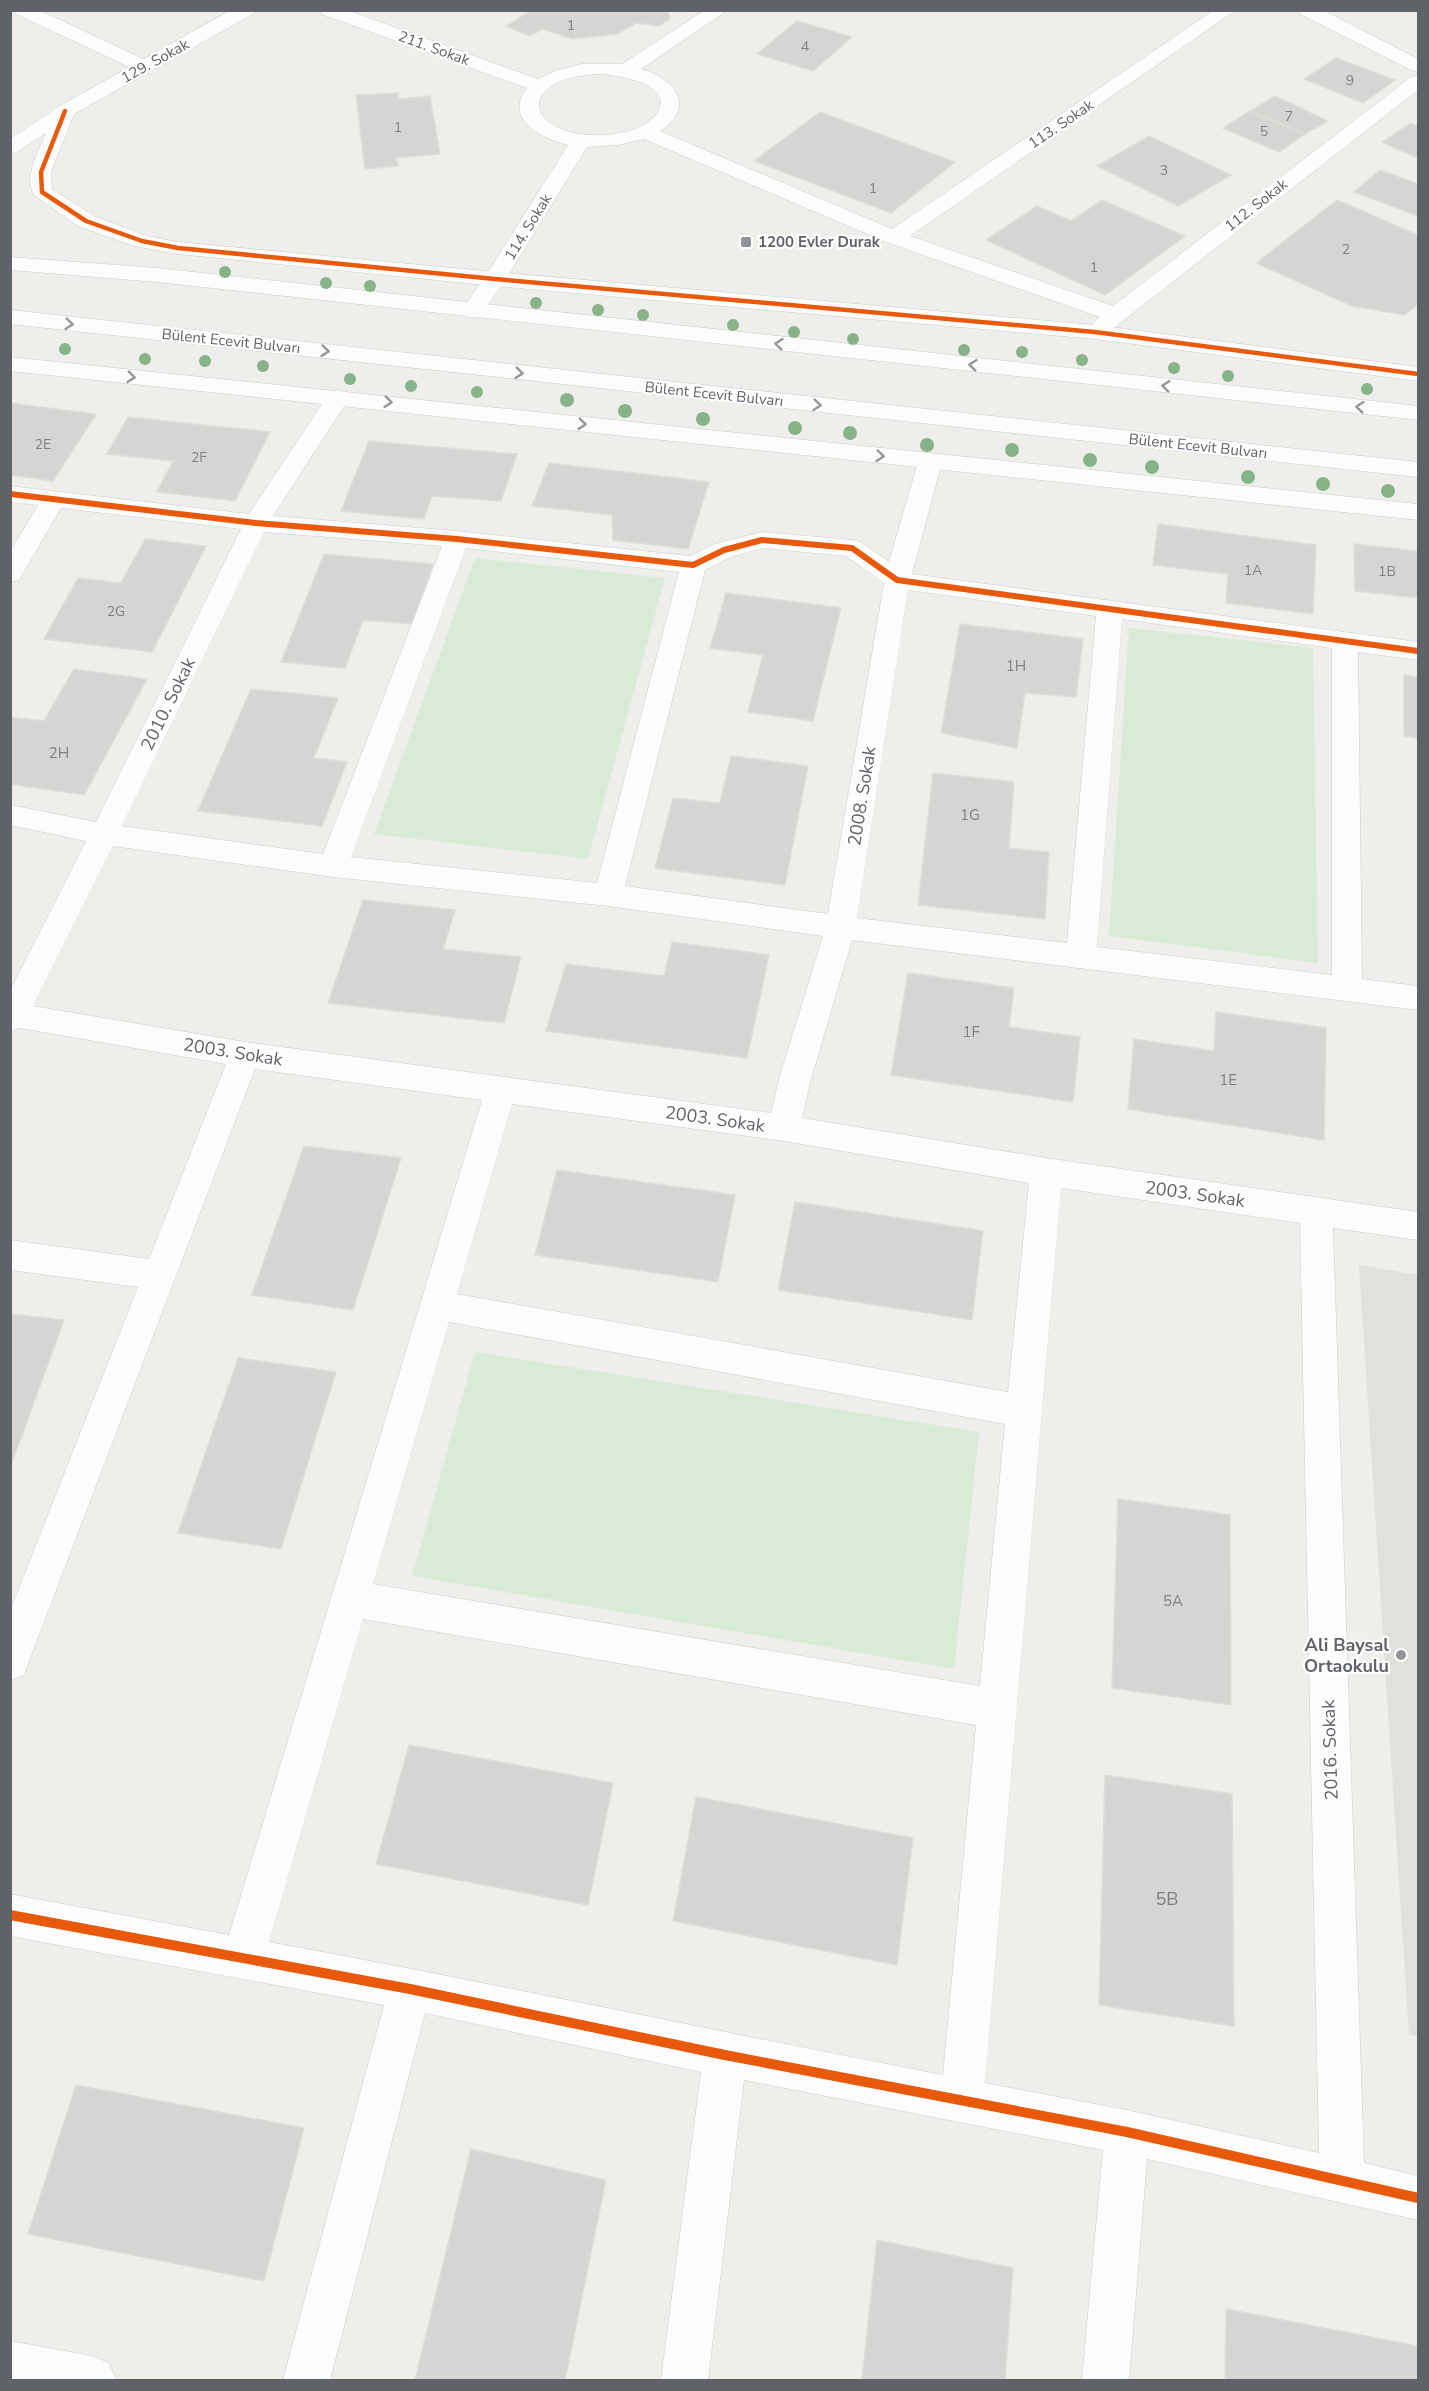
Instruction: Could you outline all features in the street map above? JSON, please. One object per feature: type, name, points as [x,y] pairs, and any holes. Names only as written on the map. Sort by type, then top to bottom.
[{"type":"street","points":[[23,10],[146,67]]},
{"type":"street","name":"129. Sokak","points":[[10,148],[65,111],[246,10]]},
{"type":"street","name":"211. Sokak","points":[[327,10],[540,86]]},
{"type":"street","points":[[627,70],[719,10]]},
{"type":"street","name":"113. Sokak","points":[[894,237],[1227,10]]},
{"type":"street","points":[[1307,10],[1419,66]]},
{"type":"street","points":[[611,68],[627,70],[653,79],[663,86],[672,102],[665,118],[645,132],[615,140],[581,140],[551,132],[533,119],[529,111],[529,102],[540,86],[557,77],[579,70],[611,68]]},
{"type":"street","name":"112. Sokak","points":[[1095,332],[1114,315],[1419,81]]},
{"type":"street","points":[[65,111],[41,172],[42,192],[86,222],[142,241],[178,248],[495,279],[1095,332],[1419,374]]},
{"type":"street","points":[[645,132],[894,237],[1114,315]]},
{"type":"street","name":"114. Sokak","points":[[472,311],[495,279],[581,140]]},
{"type":"street","points":[[158,275],[178,248]]},
{"type":"street","points":[[10,263],[158,275],[1419,413]]},
{"type":"street","name":"Bülent Ecevit Bulvarı","points":[[10,317],[1419,470]]},
{"type":"street","points":[[10,364],[1419,512]]},
{"type":"street","name":"2010. Sokak","points":[[11,1016],[35,975],[256,523],[338,397]]},
{"type":"street","name":"2008. Sokak","points":[[784,1128],[795,1079],[841,927],[897,579],[930,462]]},
{"type":"street","points":[[10,494],[256,523],[456,539],[693,566],[724,550],[762,540],[852,548],[897,579],[1419,651]]},
{"type":"street","points":[[10,574],[54,500]]},
{"type":"street","points":[[333,866],[456,539]]},
{"type":"street","points":[[608,895],[693,566]]},
{"type":"street","points":[[1081,957],[1110,609]]},
{"type":"street","points":[[1344,642],[1347,989]]},
{"type":"street","points":[[10,815],[105,834],[333,866],[608,895],[841,927],[1419,998]]},
{"type":"street","name":"2003. Sokak","points":[[11,1016],[245,1055],[784,1128],[1047,1172],[1419,1226]]},
{"type":"street","points":[[10,1661],[245,1055]]},
{"type":"street","points":[[243,1959],[501,1089]]},
{"type":"street","points":[[962,2101],[1047,1172]]},
{"type":"street","name":"2016. Sokak","points":[[1316,1212],[1342,2181]]},
{"type":"street","points":[[10,1255],[159,1275]]},
{"type":"street","points":[[437,1305],[1024,1411]]},
{"type":"street","points":[[350,1598],[998,1709]]},
{"type":"street","points":[[10,1916],[410,1989],[725,2055],[1127,2132],[1419,2198]]},
{"type":"street","points":[[306,2380],[410,1989]]},
{"type":"street","points":[[684,2380],[725,2055]]},
{"type":"street","points":[[1106,2380],[1127,2132]]},
{"type":"street","points":[[10,2364],[92,2380]]},
{"type":"shaded area","name":"Ali Baysal Ortaokulu","points":[[1359,1265],[1418,1275],[1418,2036],[1409,2035]]},
{"type":"green space","points":[[475,558],[665,578],[588,859],[374,834]]},
{"type":"green space","points":[[1129,628],[1313,648],[1318,963],[1109,936]]},
{"type":"green space","points":[[475,1352],[979,1432],[954,1669],[412,1576]]},
{"type":"building","points":[[532,10],[660,10],[668,13],[670,18],[659,26],[636,23],[617,34],[572,39],[543,29],[529,36],[506,26]]},
{"type":"building","points":[[797,21],[852,37],[813,71],[757,54]]},
{"type":"building","points":[[1336,58],[1395,80],[1363,103],[1304,79]]},
{"type":"building","points":[[398,93],[398,99],[430,96],[440,154],[396,158],[398,166],[365,169],[356,95]]},
{"type":"building","points":[[1275,96],[1328,121],[1305,134],[1250,111]]},
{"type":"building","points":[[1250,111],[1305,134],[1279,152],[1223,128]]},
{"type":"building","points":[[820,112],[955,162],[891,213],[754,161]]},
{"type":"building","points":[[1411,123],[1418,127],[1418,158],[1382,142]]},
{"type":"building","points":[[1149,136],[1231,175],[1178,206],[1097,166]]},
{"type":"building","points":[[1380,170],[1418,184],[1418,216],[1354,192]]},
{"type":"building","points":[[1102,200],[1185,236],[1105,295],[986,240],[1037,206],[1071,221]]},
{"type":"building","points":[[1337,200],[1418,235],[1418,304],[1405,315],[1352,306],[1256,263]]},
{"type":"building","points":[[10,403],[96,414],[53,481],[10,475]]},
{"type":"building","points":[[128,417],[270,432],[235,501],[157,492],[173,461],[107,454]]},
{"type":"building","points":[[369,441],[517,454],[501,501],[432,496],[424,519],[341,511]]},
{"type":"building","points":[[549,463],[709,482],[688,549],[613,540],[612,515],[532,506]]},
{"type":"building","points":[[1158,524],[1316,545],[1313,614],[1226,603],[1228,574],[1153,565]]},
{"type":"building","points":[[145,539],[206,546],[152,652],[44,639],[78,578],[121,583]]},
{"type":"building","points":[[1354,544],[1418,551],[1418,598],[1355,591]]},
{"type":"building","points":[[324,554],[433,564],[412,624],[363,620],[345,668],[281,662]]},
{"type":"building","points":[[726,593],[841,608],[813,721],[748,712],[763,655],[710,648]]},
{"type":"building","points":[[960,624],[1083,639],[1076,697],[1025,693],[1017,748],[941,733]]},
{"type":"building","points":[[74,669],[147,679],[84,795],[10,784],[10,717],[44,721]]},
{"type":"building","points":[[1404,675],[1418,677],[1418,738],[1404,736]]},
{"type":"building","points":[[251,689],[338,698],[314,758],[347,762],[322,826],[198,811]]},
{"type":"building","points":[[731,756],[808,766],[785,885],[655,868],[673,798],[720,803]]},
{"type":"building","points":[[933,773],[1014,782],[1009,848],[1049,852],[1045,919],[918,905]]},
{"type":"building","points":[[363,900],[455,910],[443,949],[521,957],[504,1023],[328,1003]]},
{"type":"building","points":[[672,942],[769,955],[747,1058],[546,1031],[566,964],[664,976]]},
{"type":"building","points":[[908,973],[1014,988],[1009,1027],[1080,1037],[1073,1102],[891,1075]]},
{"type":"building","points":[[1216,1012],[1326,1028],[1324,1140],[1128,1109],[1134,1039],[1214,1051]]},
{"type":"building","points":[[304,1146],[401,1158],[353,1310],[252,1295]]},
{"type":"building","points":[[557,1170],[735,1195],[718,1282],[535,1255]]},
{"type":"building","points":[[795,1202],[983,1231],[972,1320],[778,1290]]},
{"type":"building","points":[[10,1314],[64,1320],[10,1468]]},
{"type":"building","points":[[238,1358],[336,1372],[281,1549],[178,1533]]},
{"type":"building","points":[[1118,1499],[1230,1515],[1231,1705],[1112,1688]]},
{"type":"building","points":[[409,1745],[613,1783],[588,1905],[376,1864]]},
{"type":"building","points":[[1105,1775],[1232,1794],[1234,2026],[1099,2005]]},
{"type":"building","points":[[696,1797],[913,1838],[897,1965],[673,1921]]},
{"type":"building","points":[[76,2085],[304,2128],[264,2281],[28,2234]]},
{"type":"building","points":[[471,2149],[606,2180],[565,2380],[415,2380]]},
{"type":"building","points":[[877,2240],[1013,2268],[1005,2380],[862,2380]]},
{"type":"building","points":[[1226,2309],[1418,2346],[1418,2380],[1225,2380]]},
{"type":"cycle path","points":[[65,111],[41,172],[42,192],[86,221],[142,241],[178,248],[495,279],[1095,332],[1418,374]]},
{"type":"cycle path","points":[[10,494],[256,523],[457,539],[693,565],[724,550],[762,540],[852,548],[897,580],[1418,651]]},
{"type":"cycle path","points":[[10,1915],[410,1989],[725,2055],[1127,2132],[1418,2198]]},
{"type":"place","name":"1200 Evler Durak","points":[[746,242]]},
{"type":"place","name":"Ali Baysal Ortaokulu","points":[[1401,1655]]}]
